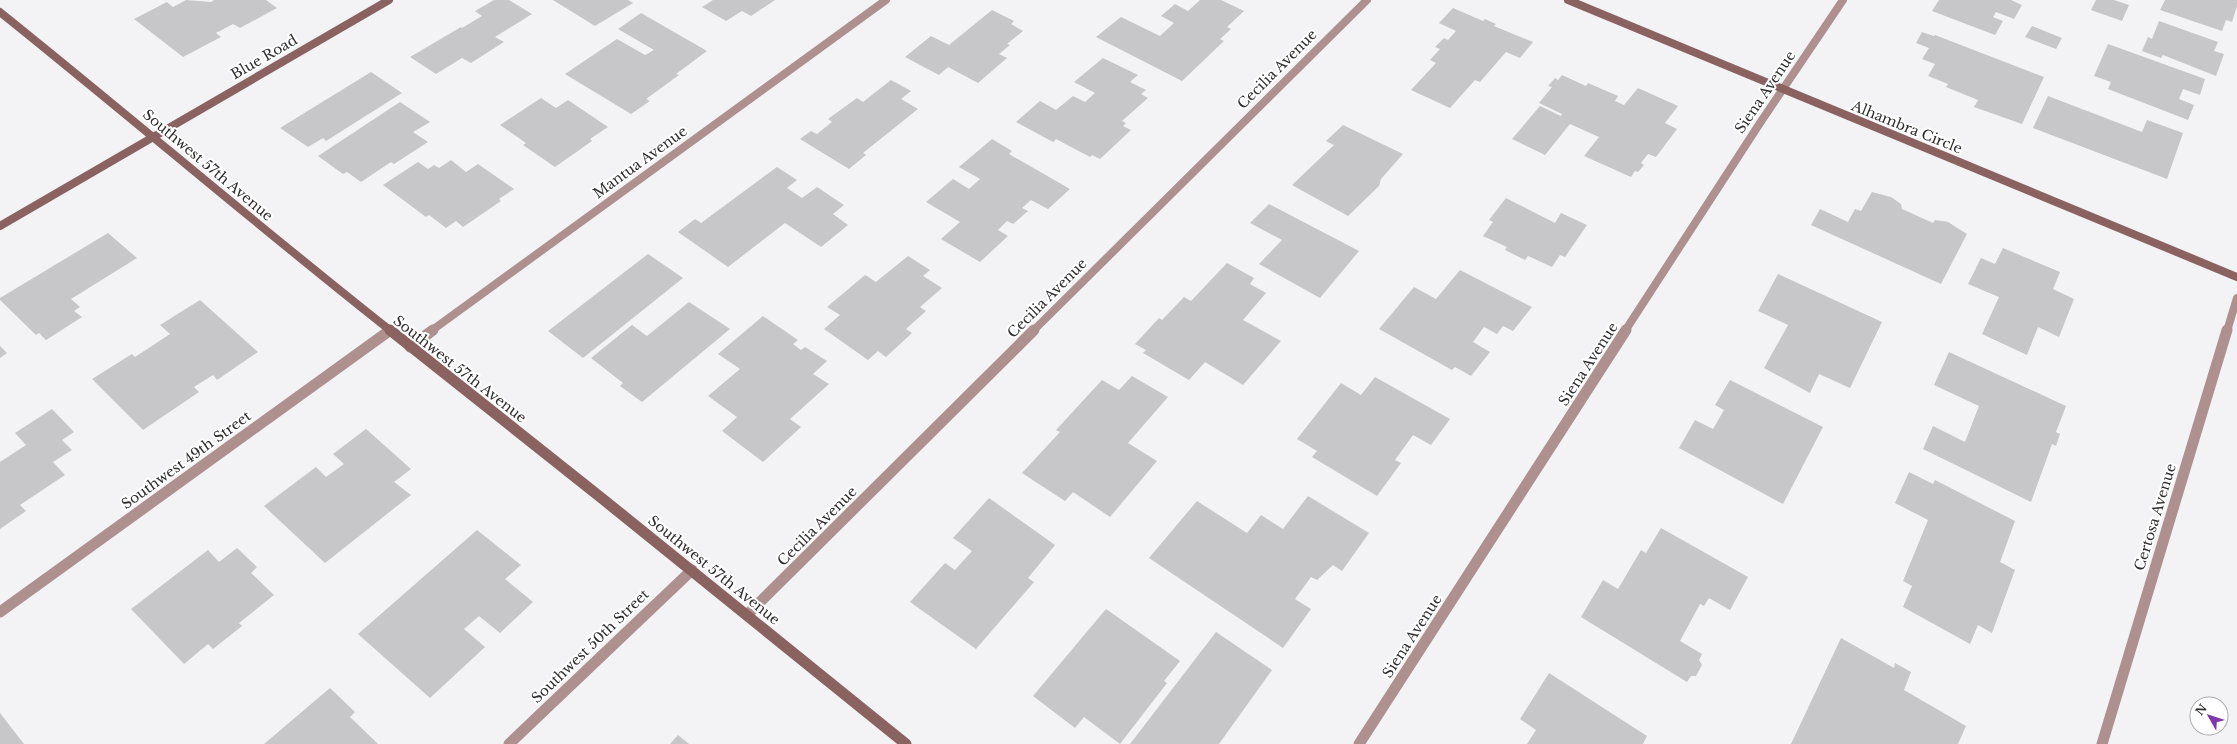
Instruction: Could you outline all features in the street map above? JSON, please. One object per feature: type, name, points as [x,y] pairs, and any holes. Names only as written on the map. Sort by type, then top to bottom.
[{"type":"main road","name":"Blue Road","points":[[0,226],[389,0]]},
{"type":"main road","name":"Alhambra Circle","points":[[1568,0],[2237,278]]},
{"type":"main road","name":"Southwest 57th Avenue","points":[[0,12],[115,104],[151,137],[389,331],[692,570],[906,744]]},
{"type":"street","name":"Mantua Avenue","points":[[410,347],[886,0]]},
{"type":"street","name":"Cecilia Avenue","points":[[747,615],[1367,0]]},
{"type":"street","name":"Siena Avenue","points":[[1359,744],[1843,0]]},
{"type":"street","name":"Certosa Avenue","points":[[2102,744],[2237,298]]},
{"type":"street","name":"Southwest 49th Street","points":[[0,612],[389,331]]},
{"type":"street","name":"Southwest 50th Street","points":[[508,744],[692,570]]},
{"type":"building","points":[[186,0],[211,2],[214,0],[266,0],[277,8],[240,28],[233,24],[216,33],[221,37],[183,57],[134,19],[167,2],[173,7]]},
{"type":"building","points":[[494,0],[509,0],[532,14],[495,37],[504,42],[471,63],[462,58],[436,74],[410,57],[482,16],[475,11]]},
{"type":"building","points":[[553,0],[628,0],[633,3],[595,26]]},
{"type":"building","points":[[713,0],[775,0],[751,16],[742,11],[726,21],[702,7]]},
{"type":"building","points":[[1200,0],[1221,0],[1244,11],[1227,27],[1231,29],[1220,39],[1224,41],[1182,81],[1096,37],[1121,17],[1160,36],[1174,23],[1161,16],[1175,4],[1188,11]]},
{"type":"building","points":[[1939,0],[2011,0],[2022,5],[2014,19],[1996,12],[1993,17],[2003,21],[1995,35],[1932,11]]},
{"type":"building","points":[[2096,0],[2114,0],[2129,5],[2122,21],[2091,10]]},
{"type":"building","points":[[2165,0],[2237,0],[2237,6],[2232,22],[2226,20],[2222,31],[2160,10]]},
{"type":"building","points":[[1453,8],[1483,21],[1485,19],[1496,24],[1494,26],[1533,42],[1520,58],[1506,52],[1480,82],[1475,80],[1450,108],[1411,90],[1436,63],[1430,60],[1440,49],[1435,47],[1444,38],[1448,40],[1456,31],[1439,23]]},
{"type":"building","points":[[992,10],[1014,21],[1011,24],[1023,31],[1007,44],[1010,45],[999,54],[1007,58],[978,83],[948,67],[939,75],[905,57],[931,36],[949,45]]},
{"type":"building","points":[[641,13],[707,51],[676,74],[679,75],[646,99],[650,101],[631,114],[565,74],[617,39],[645,55],[654,50],[618,29]]},
{"type":"building","points":[[2159,21],[2218,42],[2214,51],[2224,54],[2216,76],[2163,55],[2161,58],[2142,51],[2148,37],[2152,39]]},
{"type":"building","points":[[2032,26],[2062,38],[2056,49],[2025,37]]},
{"type":"building","points":[[1922,32],[1935,35],[2044,77],[2022,124],[1974,107],[1978,100],[1946,87],[1948,84],[1928,76],[1935,64],[1922,59],[1929,48],[1916,43]]},
{"type":"building","points":[[2108,44],[2205,79],[2200,95],[2183,89],[2179,99],[2194,105],[2188,120],[2108,89],[2111,82],[2094,76]]},
{"type":"building","points":[[1103,58],[1138,75],[1130,82],[1146,90],[1141,94],[1148,98],[1122,121],[1126,123],[1123,126],[1131,130],[1100,159],[1092,155],[1090,157],[1056,139],[1053,142],[1016,122],[1040,101],[1056,110],[1073,96],[1085,102],[1095,93],[1074,82]]},
{"type":"building","points":[[371,72],[402,93],[326,141],[323,138],[308,147],[280,128]]},
{"type":"building","points":[[1562,75],[1586,86],[1588,83],[1618,96],[1615,101],[1624,105],[1638,88],[1678,106],[1665,123],[1677,129],[1656,157],[1648,154],[1641,163],[1644,165],[1638,172],[1635,171],[1631,177],[1584,156],[1599,137],[1570,124],[1545,155],[1512,139],[1540,106],[1561,116],[1562,114],[1539,103],[1552,87],[1548,86],[1555,78],[1558,80]]},
{"type":"building","points":[[891,80],[911,91],[901,99],[918,109],[863,153],[866,155],[849,169],[800,139],[811,131],[817,134],[832,122],[828,119],[857,98],[863,102]]},
{"type":"building","points":[[2048,96],[2142,132],[2147,120],[2183,133],[2167,179],[2033,128]]},
{"type":"building","points":[[541,98],[556,108],[568,100],[608,127],[590,139],[592,141],[555,167],[523,145],[526,143],[500,125]]},
{"type":"building","points":[[400,102],[430,122],[413,132],[428,142],[394,164],[391,162],[361,182],[347,172],[343,174],[318,156]]},
{"type":"building","points":[[1343,125],[1403,154],[1381,179],[1379,186],[1348,216],[1292,185],[1334,145],[1326,141]]},
{"type":"building","points":[[992,139],[1012,151],[1009,154],[1070,189],[1048,209],[1031,200],[1022,208],[1028,211],[1013,224],[1007,221],[998,230],[1008,236],[980,262],[941,239],[960,222],[926,202],[953,179],[969,189],[980,179],[959,167]]},
{"type":"building","points":[[451,160],[466,172],[478,164],[514,189],[499,199],[501,201],[463,227],[456,221],[446,228],[429,215],[426,217],[383,185],[418,162],[428,169],[434,165],[439,168]]},
{"type":"building","points":[[777,167],[797,180],[787,188],[802,198],[817,187],[844,205],[833,214],[848,225],[821,247],[785,223],[728,267],[678,232],[695,219],[701,223]]},
{"type":"building","points":[[1872,192],[1891,197],[1901,204],[1902,209],[1933,223],[1935,220],[1948,222],[1967,234],[1941,284],[1811,225],[1820,209],[1848,222],[1855,209],[1861,211]]},
{"type":"building","points":[[1506,198],[1555,223],[1561,213],[1587,225],[1565,257],[1560,255],[1552,267],[1528,256],[1525,260],[1505,250],[1507,247],[1483,236],[1493,222],[1489,220]]},
{"type":"building","points":[[1269,204],[1359,251],[1320,298],[1259,264],[1282,240],[1250,223]]},
{"type":"building","points":[[108,233],[137,258],[71,299],[80,307],[74,311],[82,317],[46,340],[39,333],[36,335],[0,300],[0,298]]},
{"type":"building","points":[[2003,248],[2060,272],[2053,289],[2074,299],[2059,337],[2038,327],[2027,355],[1982,334],[1999,297],[1968,284],[1981,258],[1995,264]]},
{"type":"building","points":[[648,254],[683,278],[583,358],[548,331]]},
{"type":"building","points":[[908,256],[930,270],[923,276],[942,288],[920,307],[926,311],[906,329],[912,333],[886,357],[878,351],[868,360],[824,329],[840,315],[827,307],[865,275],[876,282]]},
{"type":"building","points":[[1227,263],[1254,278],[1250,284],[1266,293],[1243,320],[1281,341],[1243,385],[1205,362],[1189,380],[1143,353],[1146,350],[1135,344],[1159,318],[1162,320],[1184,297],[1191,301]]},
{"type":"building","points":[[1460,270],[1532,307],[1513,331],[1503,326],[1497,334],[1484,327],[1473,342],[1490,352],[1471,376],[1455,367],[1452,370],[1379,329],[1414,287],[1436,299]]},
{"type":"building","points":[[1778,274],[1882,322],[1850,388],[1819,374],[1810,393],[1764,368],[1788,325],[1758,311]]},
{"type":"building","points":[[200,300],[258,352],[217,380],[213,375],[194,387],[199,392],[143,430],[92,379],[132,354],[135,357],[170,334],[160,325]]},
{"type":"building","points":[[689,302],[730,329],[642,402],[620,386],[623,383],[591,358],[632,325],[647,336]]},
{"type":"building","points":[[763,316],[798,340],[793,344],[801,350],[805,347],[827,361],[813,374],[829,384],[790,419],[801,427],[763,462],[722,431],[737,417],[708,396],[740,369],[718,354]]},
{"type":"building","points":[[0,346],[7,353],[0,358]]},
{"type":"building","points":[[1949,352],[2066,406],[2056,432],[2060,434],[2056,446],[2052,444],[2031,502],[1923,449],[1933,426],[1965,442],[1979,406],[1934,385]]},
{"type":"building","points":[[1132,376],[1168,397],[1128,443],[1157,461],[1110,517],[1073,492],[1065,501],[1022,473],[1060,432],[1056,430],[1102,380],[1119,390]]},
{"type":"building","points":[[1375,377],[1450,419],[1431,445],[1413,435],[1395,460],[1401,463],[1377,496],[1312,457],[1317,451],[1297,439],[1341,383],[1361,395]]},
{"type":"building","points":[[1730,380],[1823,427],[1783,504],[1679,448],[1695,420],[1713,429],[1724,410],[1715,405]]},
{"type":"building","points":[[52,409],[74,432],[62,440],[72,450],[53,462],[65,475],[20,505],[26,511],[0,529],[0,462],[26,445],[15,433]]},
{"type":"building","points":[[366,429],[411,469],[394,482],[411,495],[325,563],[264,506],[316,467],[326,477],[344,464],[333,454]]},
{"type":"building","points":[[1909,472],[1933,484],[1935,480],[2015,521],[2000,562],[2015,570],[1992,633],[1978,625],[1970,644],[1903,607],[1912,586],[1903,581],[1928,520],[1895,503]]},
{"type":"building","points":[[1308,496],[1369,533],[1342,571],[1333,565],[1317,580],[1311,577],[1295,599],[1311,609],[1283,648],[1149,558],[1197,501],[1247,533],[1261,515],[1283,529]]},
{"type":"building","points":[[989,498],[1055,545],[1028,578],[1034,582],[976,649],[910,602],[945,563],[955,570],[972,551],[953,538]]},
{"type":"building","points":[[1661,528],[1748,577],[1730,610],[1709,598],[1704,606],[1700,604],[1680,641],[1702,654],[1699,660],[1702,665],[1696,676],[1691,676],[1687,682],[1581,617],[1603,580],[1618,589],[1641,550],[1646,553]]},
{"type":"building","points":[[477,530],[521,565],[505,579],[533,602],[500,633],[479,616],[464,629],[485,647],[430,698],[358,634]]},
{"type":"building","points":[[237,548],[257,567],[251,573],[274,595],[239,623],[242,626],[213,649],[208,644],[184,664],[131,609],[208,550],[219,562]]},
{"type":"building","points":[[1106,609],[1180,661],[1164,681],[1167,683],[1120,744],[1084,717],[1075,728],[1033,696]]},
{"type":"building","points":[[1216,632],[1272,670],[1219,744],[1130,744]]},
{"type":"building","points":[[1841,638],[1894,668],[1895,663],[1911,672],[1904,690],[1966,726],[1958,744],[1791,744]]},
{"type":"building","points":[[1549,673],[1647,736],[1643,744],[1527,744],[1536,730],[1520,719]]},
{"type":"building","points":[[330,688],[355,712],[350,717],[378,744],[264,744]]},
{"type":"building","points":[[0,713],[24,744],[0,744]]},
{"type":"building","points":[[678,735],[689,744],[670,744]]}]
